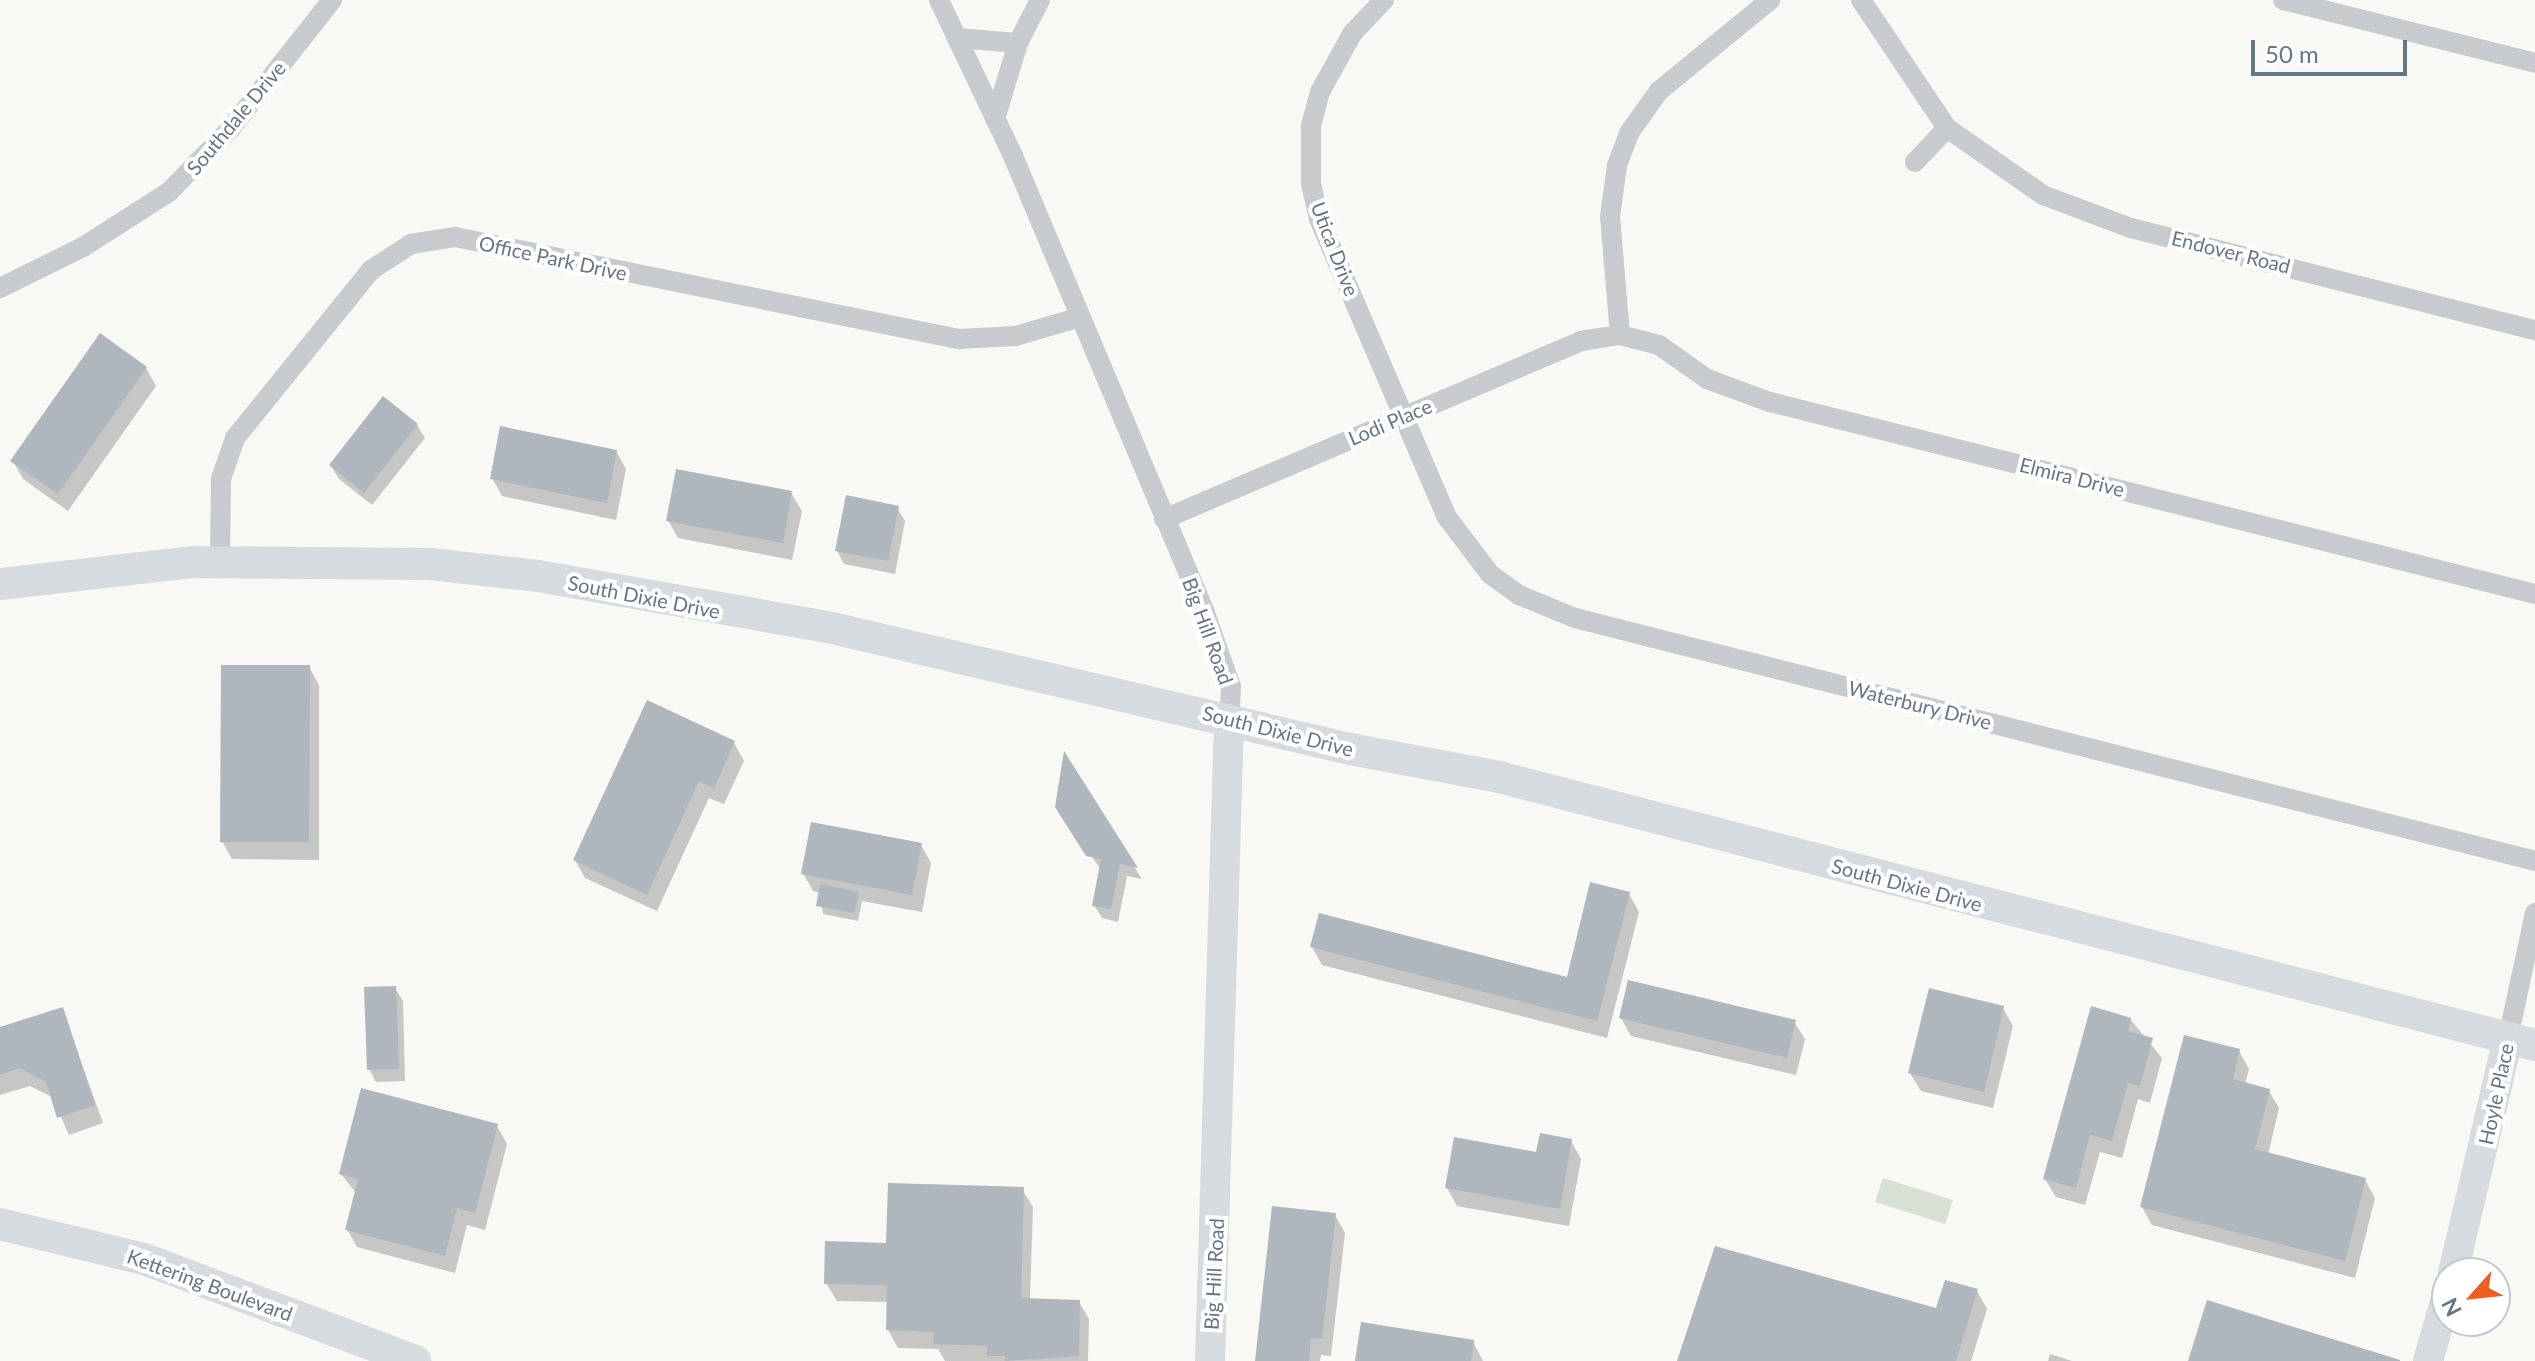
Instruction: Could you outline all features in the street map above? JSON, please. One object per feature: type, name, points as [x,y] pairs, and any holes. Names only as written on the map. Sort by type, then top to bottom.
[{"type":"main road","name":"South Dixie Drive","points":[[0,584],[147,564],[220,561],[430,564],[538,576],[847,632],[1350,749],[1499,777],[2521,1042]]},
{"type":"main road","name":"Kettering Boulevard","points":[[0,1224],[144,1259],[416,1361]]},
{"type":"street","name":"Southdale Drive","points":[[0,288],[83,247],[169,192],[231,128],[332,0]]},
{"type":"street","name":"Big Hill Road","points":[[939,0],[995,119],[1164,519],[1231,687],[1210,1361]]},
{"type":"street","points":[[995,119],[1018,43],[1040,0]]},
{"type":"street","name":"Utica Drive","points":[[1384,0],[1332,66],[1311,125],[1309,160],[1319,219],[1404,416]]},
{"type":"street","points":[[1620,335],[1611,204],[1629,133],[1659,91],[1770,0]]},
{"type":"street","name":"Endover Road","points":[[1861,0],[1947,128],[1988,161],[2074,209],[2535,330]]},
{"type":"street","points":[[2283,0],[2535,63]]},
{"type":"street","points":[[957,38],[1018,43]]},
{"type":"street","points":[[1915,162],[1947,128]]},
{"type":"street","name":"Office Park Drive","points":[[220,561],[221,479],[235,438],[371,270],[411,244],[455,237],[958,339],[1016,336],[1077,318]]},
{"type":"street","name":"Lodi Place","points":[[1164,519],[1581,341],[1620,335]]},
{"type":"street","name":"Elmira Drive","points":[[1620,335],[1659,345],[1707,379],[1770,402],[2535,594]]},
{"type":"street","name":"Waterbury Drive","points":[[1404,416],[1446,516],[1465,546],[1490,574],[1546,608],[2535,861]]},
{"type":"street","name":"Hoyle Place","points":[[2458,1257],[2521,1042],[2535,913]]},
{"type":"street","points":[[2428,1361],[2435,1337]]},
{"type":"shaded area","points":[[1883,1178],[1953,1200],[1945,1224],[1875,1202]]},
{"type":"building","points":[[100,333],[147,367],[58,494],[10,461]]},
{"type":"building","points":[[383,396],[418,424],[364,493],[329,465]]},
{"type":"building","points":[[500,426],[617,450],[607,503],[490,479]]},
{"type":"building","points":[[676,469],[792,491],[783,543],[666,521]]},
{"type":"building","points":[[846,495],[899,506],[888,561],[835,551]]},
{"type":"building","points":[[221,665],[310,665],[309,842],[220,842]]},
{"type":"building","points":[[647,700],[735,741],[714,788],[699,781],[647,895],[573,860]]},
{"type":"building","points":[[1064,751],[1138,868],[1120,864],[1111,909],[1092,906],[1101,859],[1086,856],[1055,807]]},
{"type":"building","points":[[811,822],[922,843],[912,895],[801,874]]},
{"type":"building","points":[[1590,882],[1630,892],[1597,1021],[1310,947],[1319,913],[1567,977]]},
{"type":"building","points":[[820,884],[859,892],[854,913],[816,906]]},
{"type":"building","points":[[1628,980],[1796,1020],[1787,1058],[1619,1018]]},
{"type":"building","points":[[396,986],[399,1069],[367,1070],[364,987]]},
{"type":"building","points":[[1929,988],[2004,1006],[1984,1092],[1908,1073]]},
{"type":"building","points":[[2091,1006],[2131,1018],[2128,1031],[2153,1038],[2140,1086],[2128,1083],[2112,1141],[2090,1135],[2076,1188],[2043,1179]]},
{"type":"building","points":[[63,1007],[95,1105],[57,1118],[46,1082],[19,1068],[0,1075],[0,1027]]},
{"type":"building","points":[[2184,1035],[2240,1049],[2233,1079],[2270,1089],[2255,1149],[2366,1178],[2345,1261],[2140,1207]]},
{"type":"building","points":[[361,1088],[498,1124],[475,1213],[457,1208],[445,1256],[345,1230],[358,1179],[339,1174]]},
{"type":"building","points":[[1540,1133],[1572,1139],[1560,1209],[1445,1188],[1454,1137],[1536,1152]]},
{"type":"building","points":[[888,1183],[1024,1187],[1021,1298],[1080,1300],[1079,1356],[1005,1361],[1005,1356],[987,1356],[987,1346],[933,1344],[934,1332],[886,1330],[887,1285],[824,1284],[825,1241],[886,1243]]},
{"type":"building","points":[[1272,1206],[1336,1213],[1322,1339],[1311,1338],[1309,1361],[1255,1361]]},
{"type":"building","points":[[1715,1246],[1936,1308],[1945,1280],[1978,1289],[1956,1361],[1677,1361]]},
{"type":"building","points":[[2207,1300],[2400,1360],[2400,1361],[2188,1361]]},
{"type":"building","points":[[1361,1322],[1474,1340],[1471,1361],[1355,1361]]}]
